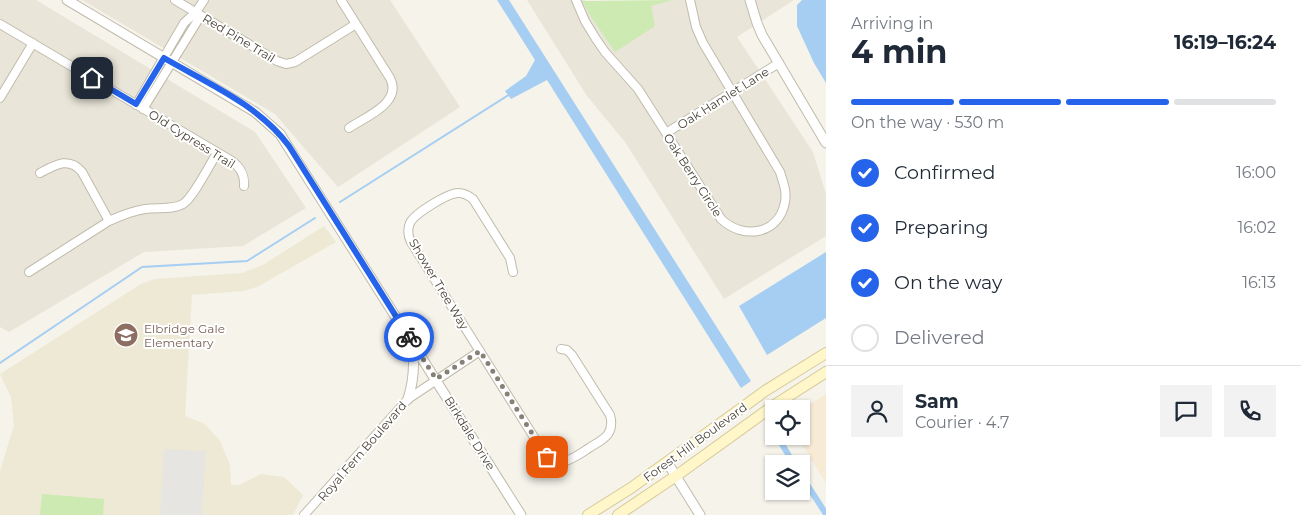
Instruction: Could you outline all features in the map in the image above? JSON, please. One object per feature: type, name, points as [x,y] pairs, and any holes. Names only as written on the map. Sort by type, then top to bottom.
[{"type":"main road","name":"Forest Hill Boulevard","points":[[588,515],[631,488],[765,391],[826,353]]},
{"type":"main road","name":"Forest Hill Boulevard","points":[[618,515],[676,476],[750,421],[826,372]]},
{"type":"street","name":"Birkdale Drive","points":[[67,0],[255,112],[280,134],[521,515]]},
{"type":"street","name":"Red Pine Trail","points":[[175,0],[277,61],[286,64],[295,62],[356,24]]},
{"type":"street","points":[[140,107],[168,60],[184,23],[196,12],[204,0]]},
{"type":"street","points":[[341,0],[390,78],[393,91],[387,103],[349,128]]},
{"type":"street","name":"Oak Berry Circle","points":[[576,0],[585,21],[605,52],[631,80],[721,219],[733,228],[755,232],[770,226],[780,216],[786,202],[785,186],[780,172],[702,43],[690,0]]},
{"type":"street","points":[[750,0],[757,23],[826,143]]},
{"type":"street","name":"Old Cypress Trail","points":[[0,24],[236,164],[243,178],[244,186]]},
{"type":"street","points":[[0,98],[33,43]]},
{"type":"street","name":"Oak Hamlet Lane","points":[[666,133],[779,63]]},
{"type":"street","points":[[29,272],[109,221],[143,209],[175,207],[184,204],[217,152]]},
{"type":"street","points":[[40,173],[62,162],[75,166],[82,172],[109,221]]},
{"type":"street","name":"Shower Tree Way","points":[[513,272],[510,258],[473,199],[466,194],[457,193],[448,196],[415,217],[410,225],[408,234],[411,242],[544,453],[551,460],[560,462],[569,460],[602,440],[609,433],[612,424],[610,415],[572,355],[567,350],[561,349]]},
{"type":"street","points":[[408,398],[415,365],[412,342]]},
{"type":"street","points":[[436,379],[480,351]]},
{"type":"street","name":"Royal Fern Boulevard","points":[[304,515],[408,398],[436,379]]},
{"type":"street","points":[[667,462],[700,515]]},
{"type":"street","name":"Royal Fern Boulevard","points":[[310,515],[313,506]]},
{"type":"shaded area","points":[[0,0],[36,0],[255,132],[306,208],[243,246],[144,252],[9,332],[0,327]]},
{"type":"shaded area","points":[[82,0],[390,0],[460,107],[338,187],[275,114]]},
{"type":"shaded area","points":[[527,0],[583,0],[655,26],[650,6],[673,0],[794,0],[737,37],[813,152],[826,194],[826,236],[724,299],[625,142],[587,96]]},
{"type":"shaded area","name":"Elbridge Gale Elementary","points":[[324,226],[336,242],[259,286],[244,291],[192,295],[185,416],[205,424],[220,441],[230,465],[231,485],[239,485],[261,474],[284,477],[303,495],[293,515],[0,515],[0,471],[14,425],[11,397],[0,374],[141,284],[155,279],[242,273],[263,265]]},
{"type":"shaded area","points":[[826,394],[826,483],[803,445],[810,445],[810,404]]},
{"type":"shaded area","points":[[164,449],[206,451],[202,515],[160,515]]},
{"type":"green space","points":[[673,0],[651,6],[655,26],[615,52],[582,1]]},
{"type":"green space","points":[[42,494],[104,499],[103,515],[40,515]]},
{"type":"water","points":[[497,0],[509,0],[751,381],[741,388],[547,80],[511,99],[505,91],[526,76],[535,60]]},
{"type":"water","points":[[802,0],[826,0],[826,83],[814,63],[797,26],[797,5]]},
{"type":"water","points":[[826,252],[826,318],[767,355],[739,306]]},
{"type":"waterway","points":[[340,202],[510,94]]},
{"type":"waterway","points":[[0,363],[142,267],[247,261],[315,218]]},
{"type":"waterway","points":[[782,445],[789,455]]},
{"type":"waterway","points":[[810,489],[826,514]]},
{"type":"way so far","points":[[409,337],[436,379],[480,351],[547,457]]},
{"type":"place","name":"Elbridge Gale Elementary","points":[[126,335]]},
{"type":"route","points":[[92,78],[136,104],[164,58],[263,117],[274,127],[289,146],[409,337]]}]
